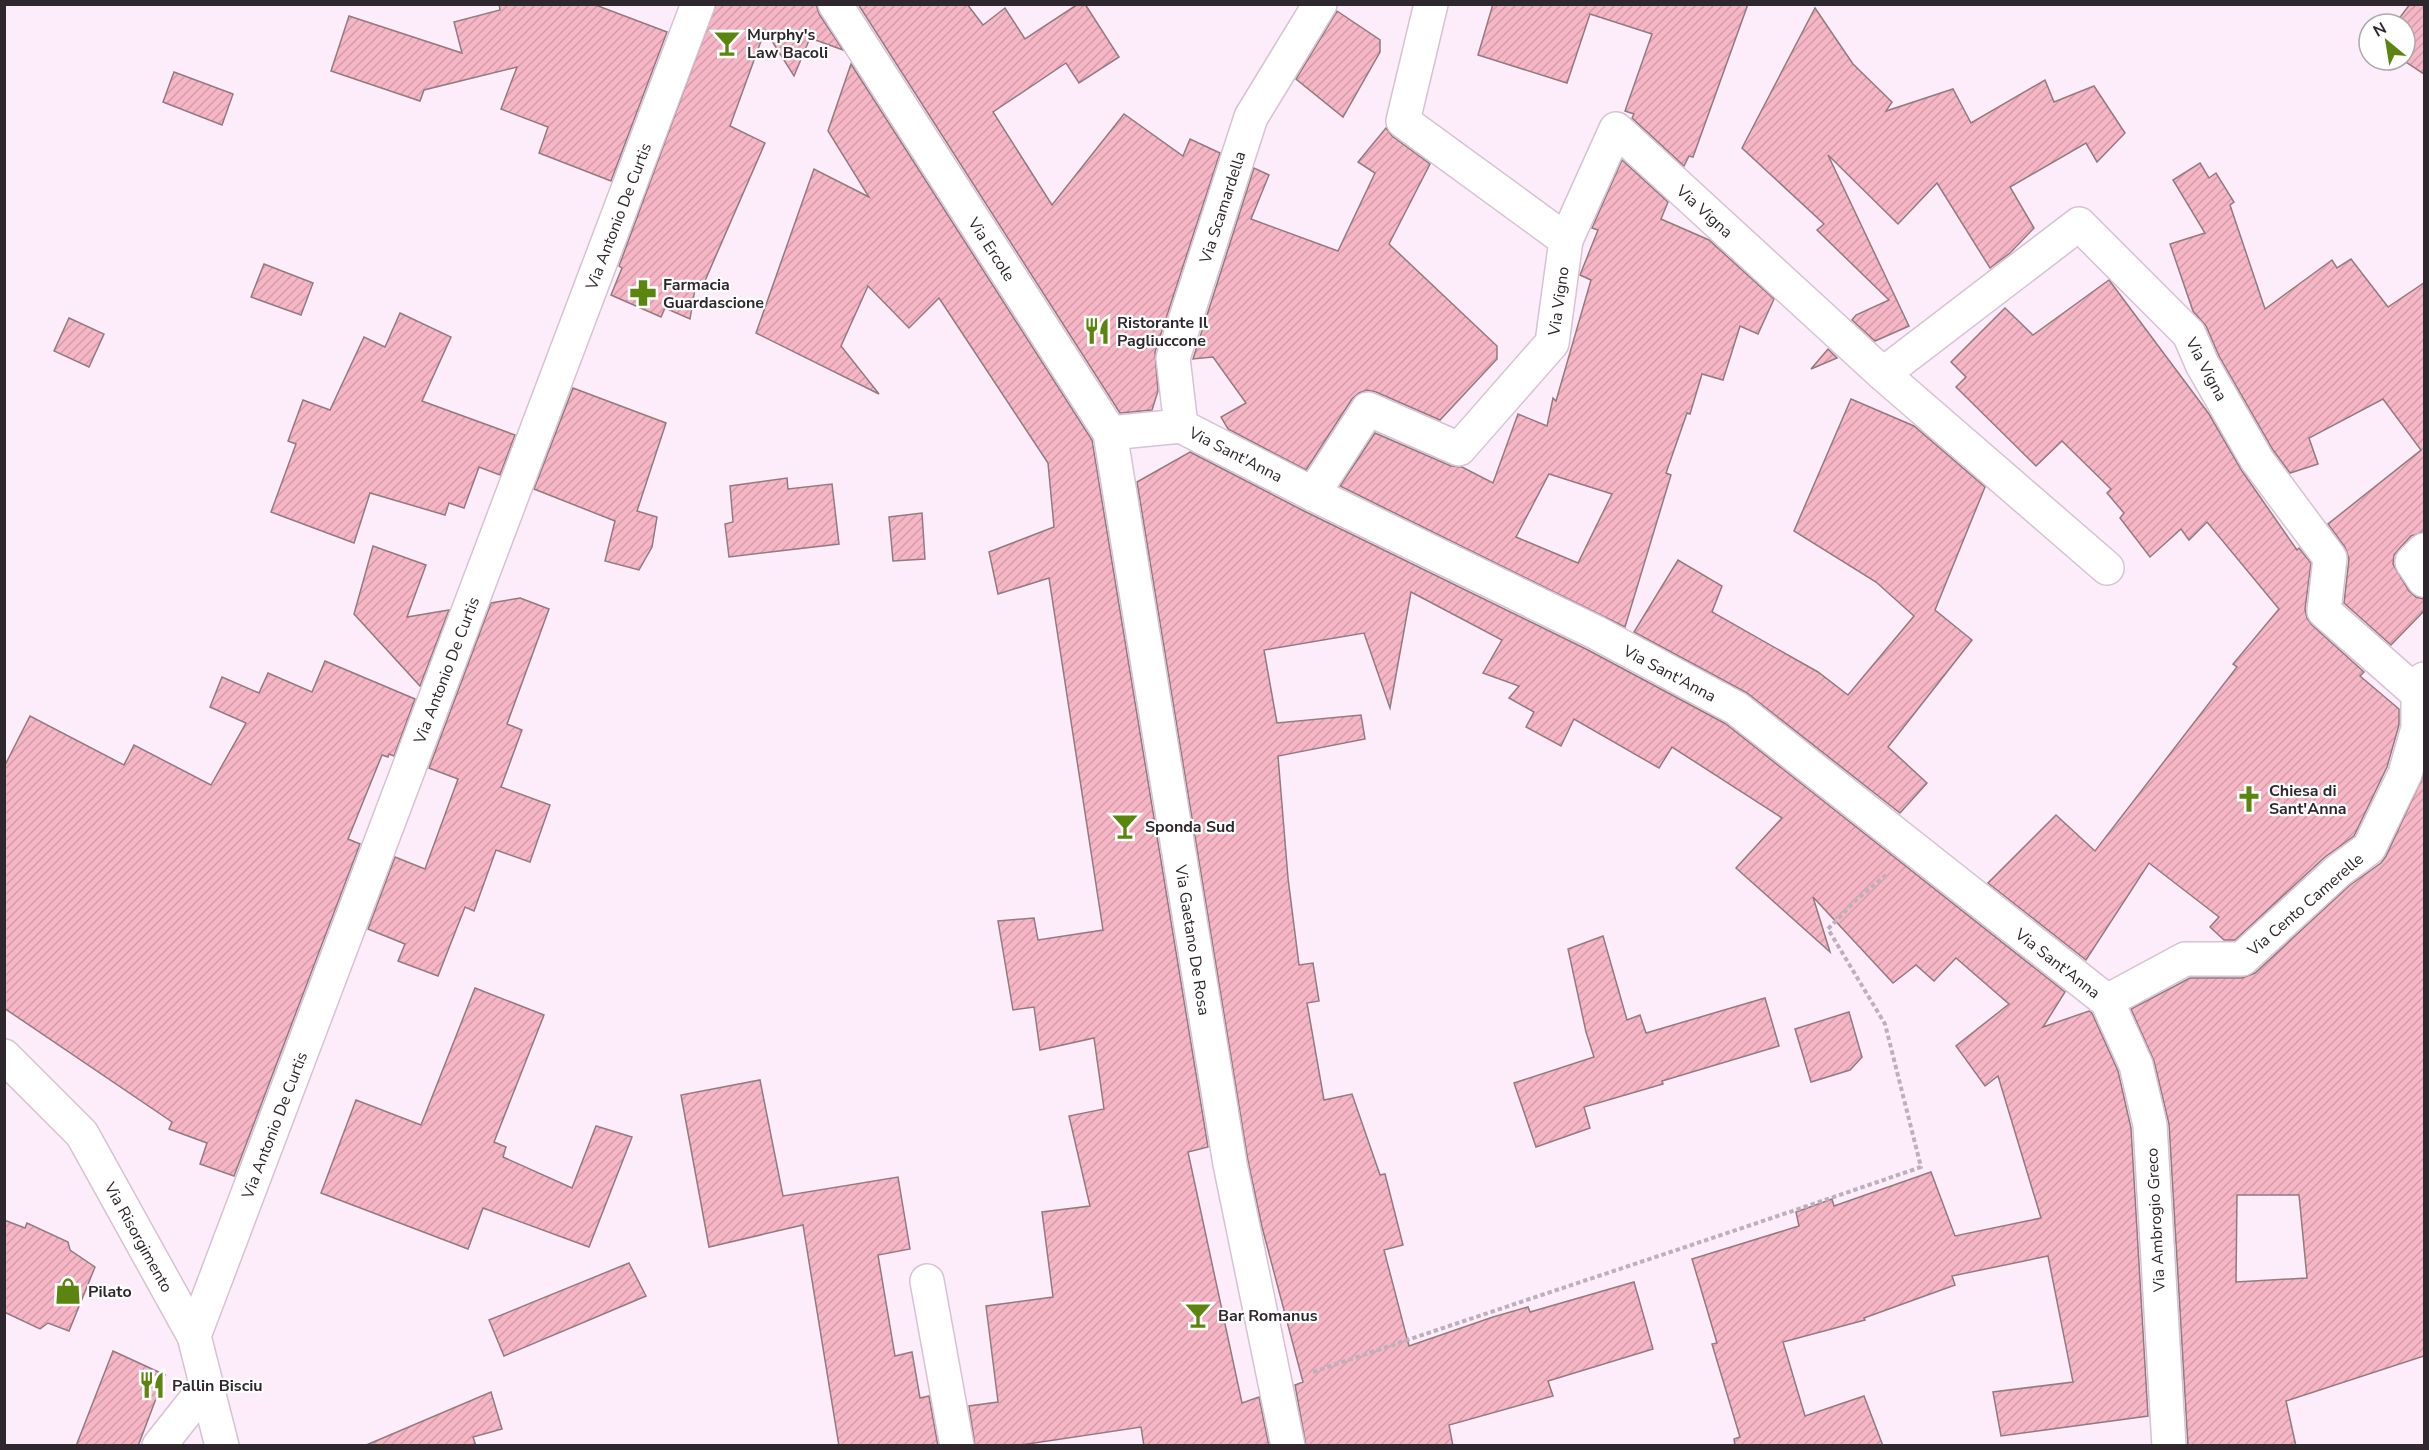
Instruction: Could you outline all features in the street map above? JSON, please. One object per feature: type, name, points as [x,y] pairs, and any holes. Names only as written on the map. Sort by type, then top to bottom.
[{"type":"street","name":"Via Antonio De Curtis","points":[[194,1336],[698,4]]},
{"type":"street","name":"Via Ercole","points":[[835,4],[1110,433]]},
{"type":"street","name":"Via Scamardella","points":[[1181,426],[1173,358],[1251,117],[1320,4]]},
{"type":"street","points":[[1431,4],[1403,121],[1566,240]]},
{"type":"street","name":"Via Vigna","points":[[1566,240],[1616,129],[1883,374],[2107,568]]},
{"type":"street","name":"Via Vigna","points":[[1883,374],[2079,224],[2189,334],[2202,364],[2257,460],[2330,558],[2324,611],[2421,686]]},
{"type":"street","name":"Via Vigno","points":[[1313,494],[1368,409],[1459,449],[1552,344],[1566,240]]},
{"type":"street","points":[[1110,433],[1181,426]]},
{"type":"street","name":"Via Sant'Anna","points":[[1181,426],[1313,494],[1598,633],[1736,708],[2107,1001]]},
{"type":"street","name":"Via Gaetano De Rosa","points":[[1110,433],[1230,1164],[1288,1446]]},
{"type":"street","points":[[2424,550],[2412,562],[2424,580]]},
{"type":"street","name":"Via Cento Camerelle","points":[[2107,1001],[2185,959],[2242,959],[2338,871],[2369,848],[2405,774],[2418,728],[2421,686]]},
{"type":"street","name":"Via Ambrogio Greco","points":[[2107,1001],[2136,1065],[2150,1125],[2169,1446]]},
{"type":"street","name":"Via Risorgimento","points":[[4,1056],[82,1134],[194,1336],[205,1388],[222,1446]]},
{"type":"street","points":[[927,1281],[957,1446]]},
{"type":"street","points":[[159,1446],[163,1438],[205,1388]]},
{"type":"path","points":[[1275,1385],[1570,1285],[1685,1249],[1921,1167],[1885,1024],[1828,929],[1856,900],[1915,850]]},
{"type":"building","points":[[499,4],[593,4],[667,32],[611,181],[539,153],[548,127],[501,109],[517,67],[424,90],[420,101],[331,71],[349,16],[462,53],[454,22],[500,10]]},
{"type":"building","points":[[716,4],[816,4],[819,14],[843,50],[810,38],[794,76],[765,30],[730,126],[765,143],[704,283],[696,283],[690,319],[665,308],[661,317],[611,295],[622,268],[619,266]]},
{"type":"building","points":[[858,4],[967,4],[983,25],[1005,8],[1025,39],[1078,4],[1085,4],[1119,57],[1079,83],[1066,63],[993,112],[1052,205],[1124,114],[1183,156],[1190,139],[1220,153],[1155,352],[1158,391],[1152,410],[1120,413]]},
{"type":"building","points":[[1493,4],[1748,4],[1693,157],[1689,156],[1684,166],[1632,118],[1634,114],[1625,111],[1652,34],[1590,14],[1567,83],[1478,55]]},
{"type":"building","points":[[2410,4],[2424,4],[2424,74],[2417,69],[2417,12],[2404,12]]},
{"type":"building","points":[[1815,8],[1853,64],[1892,102],[1886,111],[1953,89],[1971,123],[2045,80],[2054,102],[2094,86],[2125,133],[2097,162],[2086,143],[2010,187],[2034,228],[2010,253],[1990,268],[1937,183],[1898,224],[1828,155],[1909,326],[1875,341],[1852,320],[1856,315],[1889,300],[1817,230],[1824,224],[1742,148]]},
{"type":"building","points":[[1337,11],[1380,40],[1380,52],[1343,117],[1296,79]]},
{"type":"building","points":[[851,64],[1092,440],[1208,1147],[1188,1152],[1242,1403],[1259,1397],[1269,1446],[1144,1446],[1141,1427],[1014,1446],[975,1446],[969,1406],[998,1402],[986,1306],[1053,1297],[1042,1212],[1090,1206],[1069,1116],[1104,1109],[1094,1038],[1040,1050],[1034,1007],[1013,1010],[998,921],[1034,918],[1038,940],[1103,930],[1049,578],[998,594],[989,552],[1054,527],[1048,463],[939,298],[909,328],[868,286],[841,346],[879,394],[756,333],[814,169],[869,197],[828,131]]},
{"type":"building","points":[[174,72],[233,94],[222,125],[163,102]]},
{"type":"building","points":[[1386,128],[1392,136],[1430,164],[1389,244],[1497,346],[1497,359],[1440,420],[1376,392],[1367,390],[1359,393],[1352,399],[1306,470],[1228,429],[1221,417],[1246,403],[1213,357],[1193,359],[1254,168],[1269,175],[1251,219],[1338,251],[1375,173],[1358,162]]},
{"type":"building","points":[[1622,160],[1668,202],[1661,219],[1709,240],[1774,299],[1758,334],[1740,326],[1723,380],[1702,374],[1690,414],[1687,413],[1666,473],[1671,475],[1625,627],[1340,486],[1375,433],[1451,466],[1462,467],[1493,483],[1518,414],[1547,426],[1553,398],[1556,401],[1591,280],[1580,275],[1598,230],[1592,228]],"holes":[[[1549,474],[1612,494],[1578,563],[1516,537]]]},
{"type":"building","points":[[2200,163],[2209,178],[2216,173],[2234,202],[2230,205],[2265,309],[2332,260],[2337,268],[2351,259],[2388,307],[2424,283],[2424,532],[2411,536],[2394,555],[2393,564],[2409,591],[2416,597],[2424,599],[2424,611],[2391,645],[2344,603],[2349,559],[2345,547],[2328,524],[2421,450],[2383,399],[2309,438],[2318,464],[2290,473],[2273,450],[2219,356],[2206,326],[2193,311],[2170,244],[2205,233],[2173,180]]},
{"type":"building","points":[[264,264],[313,283],[301,315],[251,297]]},
{"type":"building","points":[[2109,280],[2209,414],[2242,471],[2297,550],[2299,548],[2311,563],[2305,609],[2307,618],[2364,672],[2360,676],[2399,709],[2399,725],[2387,767],[2354,836],[2325,857],[2235,940],[2224,940],[2210,927],[2219,917],[2149,863],[2086,960],[1988,883],[2056,815],[2095,851],[2237,667],[2233,664],[2279,609],[2207,522],[2189,540],[2181,529],[2150,557],[2120,518],[2124,513],[2107,493],[2111,489],[2062,441],[2036,466],[1956,387],[1966,377],[1951,362],[2005,308],[2033,335]]},
{"type":"building","points":[[400,313],[451,337],[422,401],[515,435],[500,475],[479,467],[464,508],[449,503],[445,515],[370,493],[354,543],[271,512],[296,444],[288,441],[303,400],[330,410],[364,337],[385,347]]},
{"type":"building","points":[[69,318],[104,334],[89,367],[54,351]]},
{"type":"building","points":[[1828,349],[1837,358],[1811,369]]},
{"type":"building","points":[[573,388],[666,423],[637,511],[657,517],[652,547],[639,570],[605,561],[615,521],[534,489]]},
{"type":"building","points":[[1851,399],[1914,426],[1985,487],[1935,610],[1972,640],[1888,747],[1927,783],[1900,813],[1747,693],[1634,632],[1678,560],[1722,586],[1712,612],[1818,672],[1848,695],[1914,616],[1876,582],[1794,531]]},
{"type":"building","points":[[1190,452],[1304,511],[1588,650],[1726,724],[2065,992],[2043,1027],[2089,1011],[2092,1013],[2118,1071],[2131,1128],[2148,1416],[2001,1436],[1993,1392],[2073,1382],[2048,1256],[1952,1276],[1955,1285],[1864,1318],[1865,1320],[1783,1342],[1805,1416],[1864,1396],[1883,1446],[1735,1446],[1734,1439],[1740,1437],[1712,1344],[1717,1343],[1692,1259],[1799,1226],[1796,1212],[1832,1199],[1834,1206],[1931,1172],[1955,1236],[2041,1218],[1998,1076],[1985,1086],[1956,1046],[2009,1004],[1956,958],[1934,981],[1916,965],[1893,983],[1813,897],[1830,952],[1736,868],[1782,818],[1672,747],[1659,768],[1574,719],[1561,746],[1526,727],[1534,712],[1509,698],[1519,686],[1483,673],[1502,640],[1411,592],[1390,708],[1364,633],[1264,650],[1277,723],[1361,715],[1365,739],[1278,756],[1288,878],[1299,965],[1313,963],[1319,1001],[1307,1003],[1324,1100],[1352,1094],[1380,1175],[1385,1174],[1403,1245],[1384,1250],[1409,1346],[1528,1307],[1530,1312],[1634,1282],[1653,1349],[1548,1381],[1553,1396],[1449,1425],[1453,1446],[1306,1446],[1295,1385],[1303,1382],[1262,1227],[1248,1161],[1137,482]]},
{"type":"building","points":[[787,478],[788,489],[832,484],[839,544],[729,557],[725,524],[733,522],[730,486]]},
{"type":"building","points":[[922,513],[925,559],[893,561],[889,517]]},
{"type":"building","points":[[373,546],[426,565],[407,617],[449,610],[420,686],[354,614]]},
{"type":"building","points":[[520,598],[549,609],[507,724],[522,730],[501,787],[550,805],[530,862],[496,850],[474,911],[465,907],[438,976],[398,961],[405,944],[368,929],[395,857],[425,869],[458,779],[429,768],[491,603]]},
{"type":"building","points":[[325,661],[415,699],[394,756],[382,755],[348,839],[360,844],[234,1176],[200,1164],[207,1143],[169,1129],[172,1122],[4,1008],[4,767],[30,716],[124,765],[134,745],[211,785],[246,723],[210,707],[222,677],[259,693],[268,673],[312,692]]},
{"type":"building","points":[[2424,774],[2424,1356],[2286,1401],[2296,1446],[2188,1446],[2169,1124],[2154,1061],[2131,1009],[2190,978],[2242,978],[2255,973],[2350,885],[2381,863]],"holes":[[[2237,1195],[2299,1195],[2307,1278],[2236,1282]]]},
{"type":"building","points":[[1603,936],[1627,1020],[1640,1015],[1646,1033],[1765,998],[1779,1046],[1584,1107],[1590,1128],[1536,1147],[1514,1083],[1594,1057],[1586,1032],[1568,949]]},
{"type":"building","points":[[475,988],[544,1015],[494,1142],[506,1147],[503,1157],[572,1188],[596,1126],[632,1137],[589,1247],[483,1208],[468,1249],[321,1193],[356,1100],[421,1125]]},
{"type":"building","points":[[1849,1012],[1862,1057],[1850,1070],[1811,1082],[1795,1029]]},
{"type":"building","points":[[760,1080],[783,1196],[898,1177],[910,1249],[878,1255],[895,1356],[912,1352],[920,1398],[929,1396],[938,1446],[839,1446],[803,1225],[709,1247],[681,1095]]},
{"type":"building","points":[[4,1220],[25,1228],[27,1223],[68,1242],[70,1250],[95,1267],[69,1331],[48,1323],[40,1329],[4,1312]]},
{"type":"building","points":[[629,1263],[646,1296],[504,1356],[489,1320]]},
{"type":"building","points":[[113,1351],[165,1375],[138,1446],[76,1446]]},
{"type":"building","points":[[491,1392],[502,1429],[473,1437],[476,1446],[364,1446]]},
{"type":"place","name":"Murphy's Law Bacoli","points":[[727,43]]},
{"type":"place","name":"Farmacia Guardascione","points":[[643,293]]},
{"type":"place","name":"Ristorante Il Pagliuccone","points":[[1097,331]]},
{"type":"place","name":"Chiesa di Sant'Anna","points":[[2249,799]]},
{"type":"place","name":"Sponda Sud","points":[[1125,826]]},
{"type":"place","name":"Pilato","points":[[68,1291]]},
{"type":"place","name":"Bar Romanus","points":[[1198,1315]]},
{"type":"place","name":"Pallin Bisciu","points":[[152,1385]]}]
